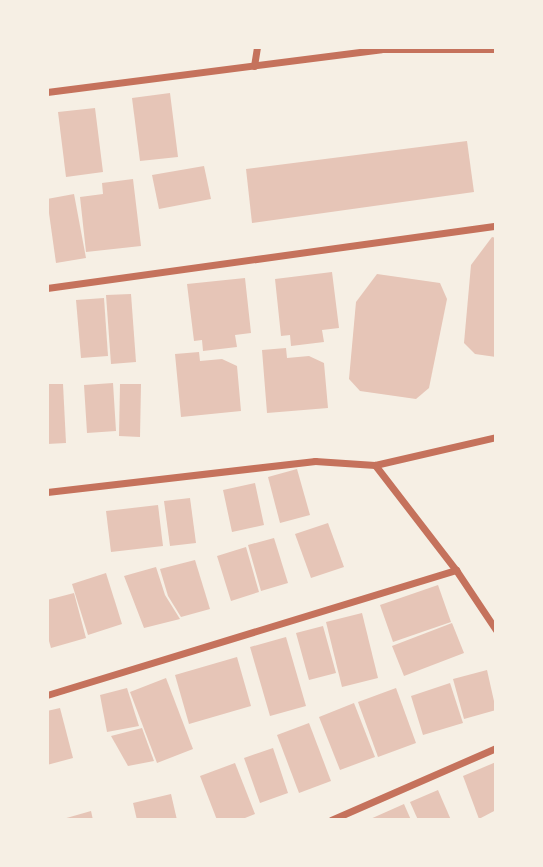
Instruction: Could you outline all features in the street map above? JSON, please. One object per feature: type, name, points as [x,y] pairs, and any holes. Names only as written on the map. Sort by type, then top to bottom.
[{"type":"street","points":[[254,65],[257,47]]},
{"type":"street","points":[[47,92],[381,49],[496,49]]},
{"type":"street","points":[[47,288],[496,226]]},
{"type":"street","points":[[47,492],[315,461],[375,465],[496,437]]},
{"type":"street","points":[[375,465],[456,570],[496,630]]},
{"type":"street","points":[[47,695],[456,570]]},
{"type":"street","points":[[331,820],[496,748]]},
{"type":"building","points":[[170,93],[178,157],[140,161],[132,98]]},
{"type":"building","points":[[95,108],[103,172],[66,177],[58,112]]},
{"type":"building","points":[[467,141],[474,192],[252,223],[246,169]]},
{"type":"building","points":[[204,166],[211,199],[159,209],[152,175]]},
{"type":"building","points":[[133,179],[141,246],[86,252],[80,197],[103,194],[102,183]]},
{"type":"building","points":[[74,194],[86,258],[56,263],[47,199]]},
{"type":"building","points":[[492,237],[496,238],[496,357],[475,354],[464,343],[471,265]]},
{"type":"building","points":[[332,272],[339,328],[322,330],[324,342],[291,346],[290,335],[281,336],[275,279]]},
{"type":"building","points":[[377,274],[440,283],[447,299],[429,388],[416,399],[360,391],[349,379],[356,302]]},
{"type":"building","points":[[245,278],[251,333],[235,335],[237,347],[203,351],[202,340],[194,341],[187,284]]},
{"type":"building","points":[[131,294],[136,362],[111,364],[106,295]]},
{"type":"building","points":[[104,298],[108,356],[81,358],[76,300]]},
{"type":"building","points":[[286,348],[287,358],[309,356],[324,363],[328,408],[267,413],[262,350]]},
{"type":"building","points":[[199,352],[200,361],[222,359],[237,366],[241,411],[181,417],[175,354]]},
{"type":"building","points":[[113,383],[116,431],[87,433],[84,385]]},
{"type":"building","points":[[47,384],[63,384],[66,443],[47,444]]},
{"type":"building","points":[[120,384],[141,384],[140,437],[119,436]]},
{"type":"building","points":[[297,469],[310,515],[280,523],[268,477]]},
{"type":"building","points":[[255,483],[264,525],[232,532],[223,490]]},
{"type":"building","points":[[190,498],[196,543],[170,546],[164,501]]},
{"type":"building","points":[[158,505],[163,546],[111,552],[106,511]]},
{"type":"building","points":[[328,523],[344,567],[311,578],[295,534]]},
{"type":"building","points":[[274,538],[288,583],[261,591],[248,545]]},
{"type":"building","points":[[246,547],[259,592],[231,601],[217,556]]},
{"type":"building","points":[[195,560],[210,609],[181,617],[168,596],[160,569]]},
{"type":"building","points":[[156,567],[165,595],[180,619],[144,628],[124,576]]},
{"type":"building","points":[[106,573],[122,624],[88,635],[72,584]]},
{"type":"building","points":[[438,585],[451,622],[393,642],[380,605]]},
{"type":"building","points":[[74,593],[86,638],[51,648],[47,634],[47,600]]},
{"type":"building","points":[[362,613],[378,678],[342,687],[326,622]]},
{"type":"building","points":[[452,623],[464,653],[404,676],[392,646]]},
{"type":"building","points":[[323,626],[336,673],[309,680],[296,633]]},
{"type":"building","points":[[286,637],[306,706],[270,716],[250,647]]},
{"type":"building","points":[[237,657],[251,706],[189,724],[175,675]]},
{"type":"building","points":[[487,670],[496,710],[464,719],[453,679]]},
{"type":"building","points":[[166,678],[193,749],[157,763],[130,692]]},
{"type":"building","points":[[450,683],[463,723],[423,735],[411,696]]},
{"type":"building","points":[[127,688],[139,726],[107,732],[100,695]]},
{"type":"building","points":[[396,688],[416,743],[378,757],[358,702]]},
{"type":"building","points":[[354,703],[375,757],[340,770],[319,717]]},
{"type":"building","points":[[60,708],[73,758],[47,765],[47,711]]},
{"type":"building","points":[[309,723],[331,781],[299,793],[277,735]]},
{"type":"building","points":[[142,728],[154,761],[128,766],[111,736]]},
{"type":"building","points":[[273,748],[288,793],[260,803],[244,758]]},
{"type":"building","points":[[496,762],[496,810],[479,819],[463,776]]},
{"type":"building","points":[[235,763],[255,814],[240,820],[217,820],[200,776]]},
{"type":"building","points":[[438,790],[451,820],[418,820],[410,802]]},
{"type":"building","points":[[171,794],[177,820],[137,820],[133,803]]},
{"type":"building","points":[[404,804],[411,820],[368,820]]},
{"type":"building","points":[[91,811],[93,820],[63,820],[63,819]]}]
